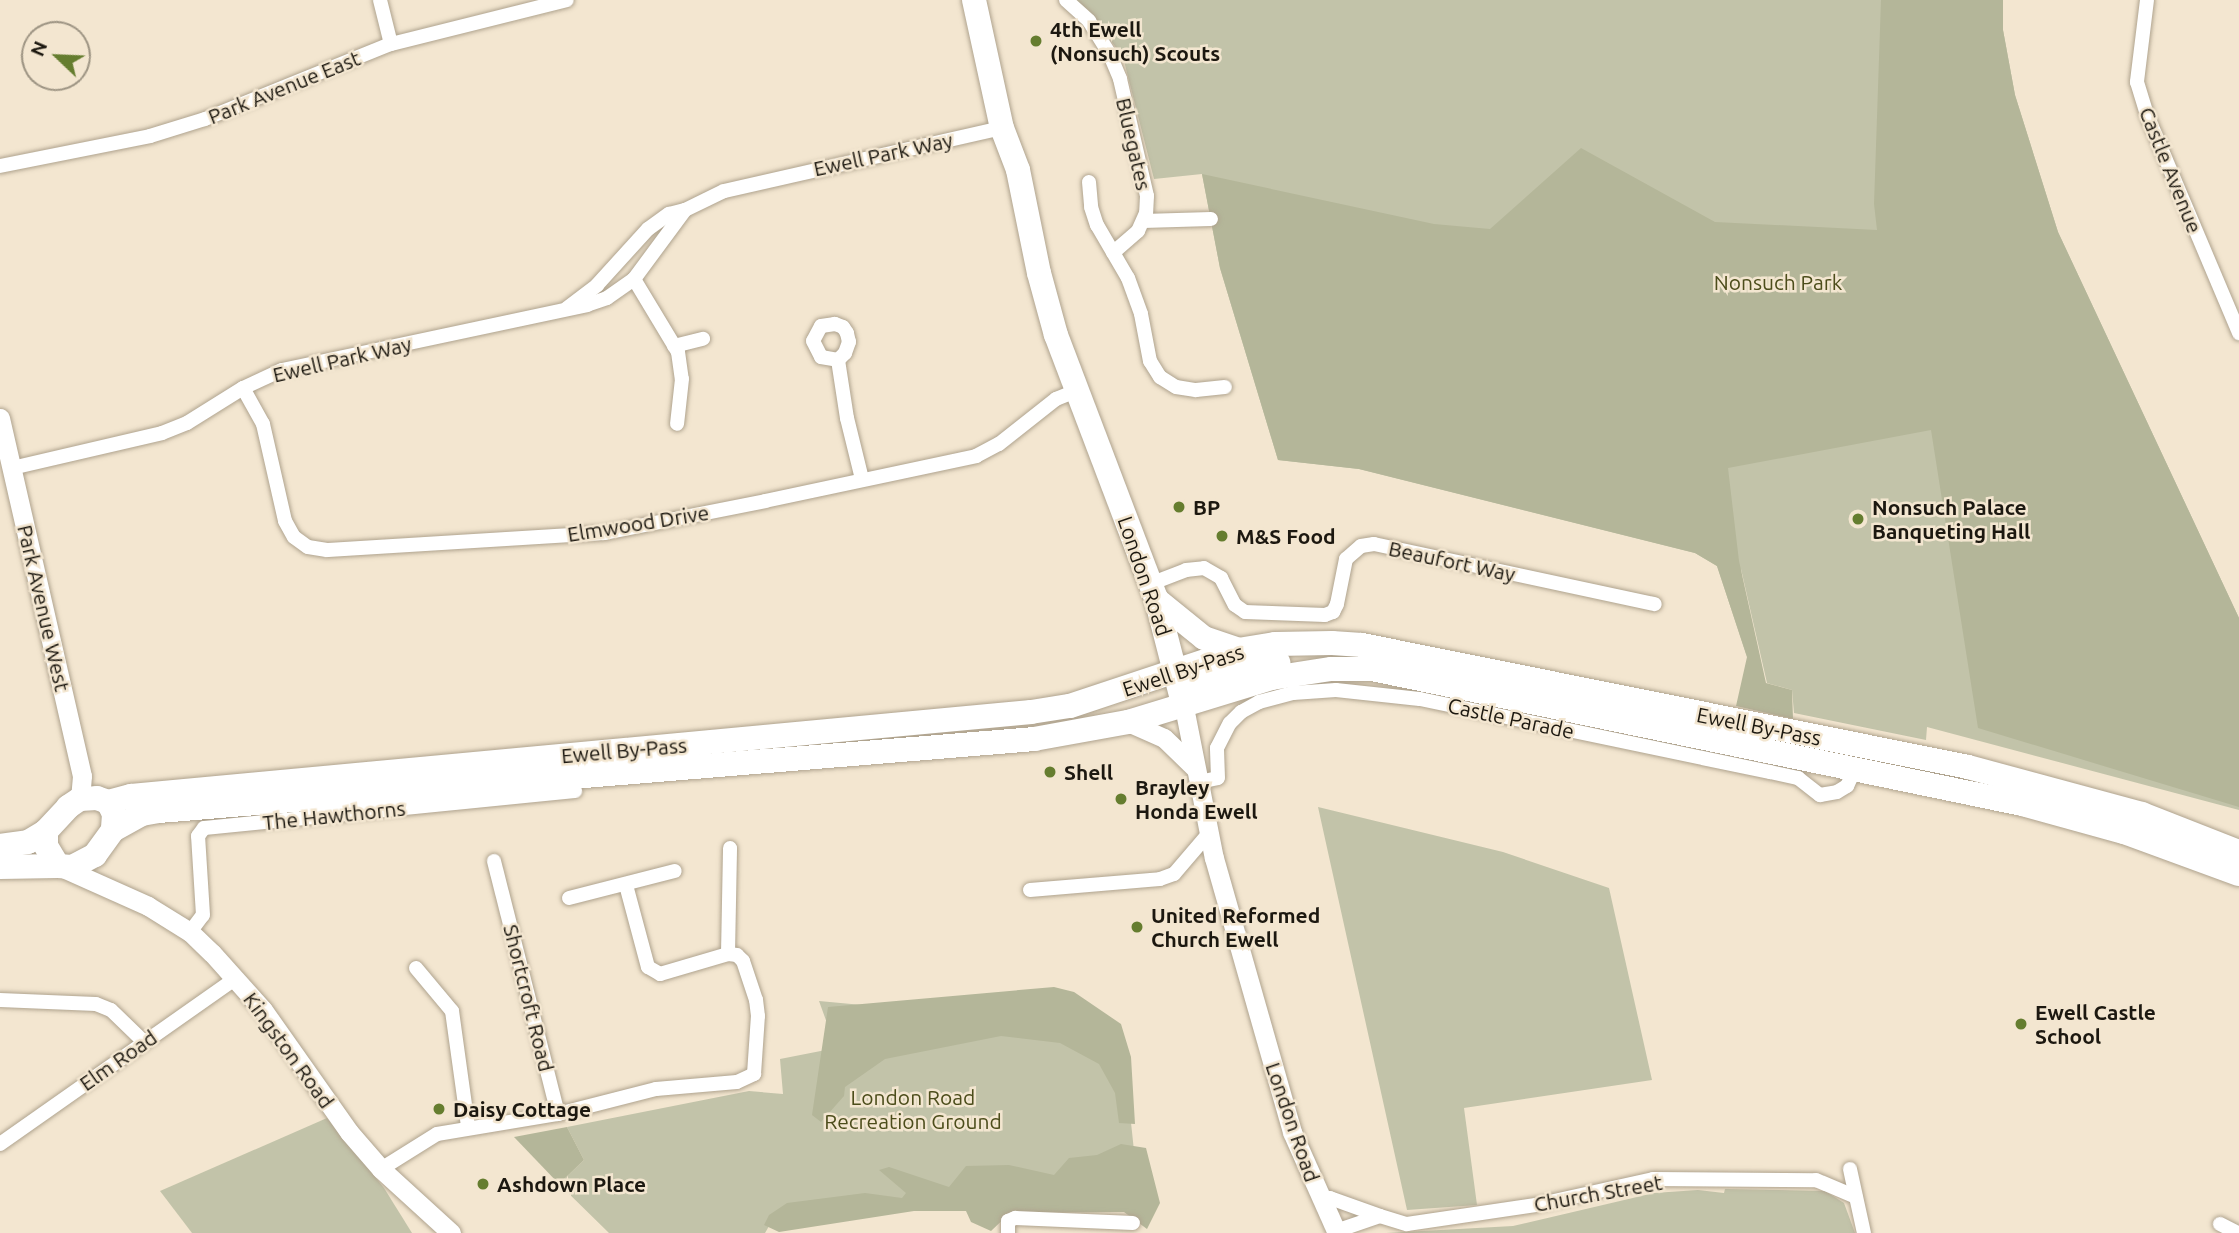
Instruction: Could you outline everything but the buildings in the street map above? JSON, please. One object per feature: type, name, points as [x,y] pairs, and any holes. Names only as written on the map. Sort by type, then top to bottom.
[{"type":"highway","name":"London Road","points":[[978,1],[1002,128],[1018,170],[1039,273],[1076,391],[1153,592],[1176,669],[1184,707]]},
{"type":"highway","points":[[1153,592],[1204,638],[1238,650]]},
{"type":"highway","name":"Ewell By-Pass","points":[[108,802],[131,796],[1031,712],[1072,705],[1238,650],[1294,643],[1362,645],[1968,767],[2142,814],[2239,852]]},
{"type":"highway","points":[[1176,669],[1192,684],[1243,669],[1278,663],[1331,669]]},
{"type":"highway","name":"Ewell By-Pass","points":[[108,838],[142,814],[158,811],[1034,739],[1128,722],[1272,678],[1331,669],[1372,669],[2022,804],[2124,832],[2239,874]]},
{"type":"highway","points":[[1072,705],[1103,710],[1162,696],[1175,698],[1184,707]]},
{"type":"highway","points":[[0,846],[28,842],[46,831],[62,812],[80,799],[97,798],[108,802],[114,814],[108,838],[82,863],[59,866],[46,846],[46,831]]},
{"type":"highway","name":"Kingston Road","points":[[0,867],[59,866]]},
{"type":"street","points":[[380,0],[391,44]]},
{"type":"street","name":"Park Avenue East","points":[[0,166],[150,136],[205,119],[391,44],[567,0]]},
{"type":"street","name":"Bluegates","points":[[1066,0],[1088,21],[1110,55],[1120,79],[1147,195],[1143,221],[1138,231],[1113,253]]},
{"type":"street","name":"Castle Avenue","points":[[2147,0],[2137,82],[2147,115],[2239,333]]},
{"type":"street","name":"Ewell Park Way","points":[[563,311],[597,285],[648,229],[669,214],[685,210],[723,191],[1002,128]]},
{"type":"street","points":[[1089,182],[1091,207],[1097,225],[1128,278],[1141,314],[1150,361],[1160,377],[1176,387],[1196,390],[1225,387]]},
{"type":"street","name":"Ewell Park Way","points":[[12,468],[152,436],[187,423],[243,388],[282,370],[563,311],[607,298],[634,279],[685,210]]},
{"type":"street","name":"Bluegates","points":[[1143,221],[1211,219]]},
{"type":"street","points":[[634,279],[674,346],[682,379],[677,424]]},
{"type":"street","points":[[674,346],[703,339]]},
{"type":"street","points":[[838,360],[847,418],[862,479]]},
{"type":"street","name":"Elmwood Drive","points":[[243,388],[263,424],[285,521],[294,537],[308,547],[327,550],[604,533],[976,456],[999,444],[1056,399],[1076,391]]},
{"type":"street","name":"Park Avenue West","points":[[0,418],[82,776],[80,799]]},
{"type":"street","name":"Beaufort Way","points":[[1153,592],[1186,570],[1204,568],[1221,578],[1235,605],[1245,612],[1325,615],[1333,612],[1337,604],[1346,559],[1361,546],[1374,544],[1655,604]]},
{"type":"street","points":[[1420,699],[1469,688]]},
{"type":"street","name":"Castle Parade","points":[[1197,776],[1218,778],[1217,748],[1222,736],[1241,712],[1259,702],[1293,693],[1336,690],[1420,699],[1798,778],[1820,795],[1837,792],[1847,786],[1855,768]]},
{"type":"street","name":"London Road","points":[[1184,707],[1209,833],[1292,1132],[1337,1232]]},
{"type":"street","points":[[1128,722],[1164,738],[1197,776]]},
{"type":"street","name":"The Hawthorns","points":[[190,932],[204,915],[198,836],[205,828],[575,791]]},
{"type":"street","points":[[1030,890],[1160,879],[1174,874],[1209,833]]},
{"type":"street","points":[[108,838],[102,870],[110,890]]},
{"type":"street","points":[[728,954],[730,848]]},
{"type":"street","name":"Shortcroft Road","points":[[494,862],[558,1114]]},
{"type":"street","name":"Kingston Road","points":[[59,866],[148,906],[190,932],[236,978],[349,1132],[381,1169],[451,1233]]},
{"type":"street","points":[[569,898],[675,871]]},
{"type":"street","points":[[381,1169],[437,1135],[468,1127],[558,1114],[656,1089],[737,1082],[754,1074],[758,1016],[756,1000],[743,961],[737,955],[728,954],[660,974],[648,967],[626,885]]},
{"type":"street","points":[[416,968],[452,1011],[468,1127]]},
{"type":"street","name":"Elm Road","points":[[0,1144],[236,978]]},
{"type":"street","points":[[0,1000],[96,1004],[111,1010],[143,1041]]},
{"type":"street","points":[[1850,1169],[1864,1233]]},
{"type":"street","name":"Church Street","points":[[1321,1199],[1330,1198],[1407,1224],[1536,1205],[1653,1179],[1816,1180],[1856,1197]]},
{"type":"street","points":[[1337,1232],[1380,1216]]},
{"type":"street","points":[[1008,1233],[1008,1221],[1015,1218],[1133,1223]]},
{"type":"street","points":[[2220,1224],[2238,1233]]},
{"type":"green space","name":"Nonsuch Park","points":[[1071,0],[2003,0],[2003,30],[2015,95],[2058,232],[2239,618],[2239,810],[1927,727],[1926,740],[1794,713],[1792,690],[1767,683],[1741,569],[1747,657],[1717,566],[1695,553],[1359,469],[1278,460],[1220,268],[1202,174],[1154,179],[1123,57],[1088,10]]},
{"type":"green space","name":"Nonsuch Park","points":[[1881,0],[2003,0],[2003,30],[2015,95],[2058,232],[2239,618],[2239,807],[1978,728],[1931,430],[1728,468],[1739,561],[1766,683],[1792,690],[1793,719],[1736,706],[1747,657],[1717,566],[1695,553],[1359,469],[1278,460],[1220,268],[1202,174],[1434,224],[1490,229],[1581,148],[1715,222],[1877,230],[1874,204]]},
{"type":"green space","points":[[1318,807],[1503,852],[1609,888],[1652,1080],[1464,1108],[1477,1205],[1407,1210]]},
{"type":"green space","points":[[1054,987],[1074,992],[1121,1024],[1131,1057],[1135,1124],[1119,1123],[1115,1093],[1099,1064],[1060,1043],[1001,1036],[885,1059],[845,1087],[844,1096],[821,1122],[812,1115],[828,1007]]},
{"type":"green space","name":"London Road Recreation Ground","points":[[819,1001],[1045,1022],[1123,1047],[1139,1198],[915,1208],[772,1221],[765,1233],[609,1233],[559,1184],[584,1160],[567,1127],[749,1091],[783,1094],[780,1059],[836,1048]]},
{"type":"green space","points":[[327,1118],[384,1188],[412,1233],[192,1233],[160,1191]]},
{"type":"green space","points":[[567,1127],[584,1160],[559,1184],[514,1137]]},
{"type":"green space","points":[[1121,1144],[1146,1148],[1160,1203],[1147,1229],[1124,1212],[1010,1213],[991,1231],[971,1222],[966,1211],[914,1211],[779,1232],[764,1225],[769,1215],[787,1203],[865,1193],[902,1198],[906,1193],[879,1170],[889,1167],[949,1187],[966,1166],[1009,1165],[1054,1175],[1069,1158],[1097,1155]]},
{"type":"green space","points":[[1725,1189],[1825,1191],[1844,1203],[1855,1233],[1386,1233],[1513,1226],[1654,1193],[1698,1190],[1724,1193]]},
{"type":"place","name":"4th Ewell (Nonsuch) Scouts","points":[[1036,41]]},
{"type":"place","name":"BP","points":[[1179,507]]},
{"type":"place","name":"Nonsuch Palace Banqueting Hall","points":[[1858,519]]},
{"type":"place","name":"M&S Food","points":[[1222,536]]},
{"type":"place","name":"Shell","points":[[1050,772]]},
{"type":"place","name":"Brayley Honda Ewell","points":[[1121,799]]},
{"type":"place","name":"United Reformed Church Ewell","points":[[1137,927]]},
{"type":"place","name":"Ewell Castle School","points":[[2021,1024]]},
{"type":"place","name":"Daisy Cottage","points":[[439,1109]]},
{"type":"place","name":"Ashdown Place","points":[[483,1184]]}]
